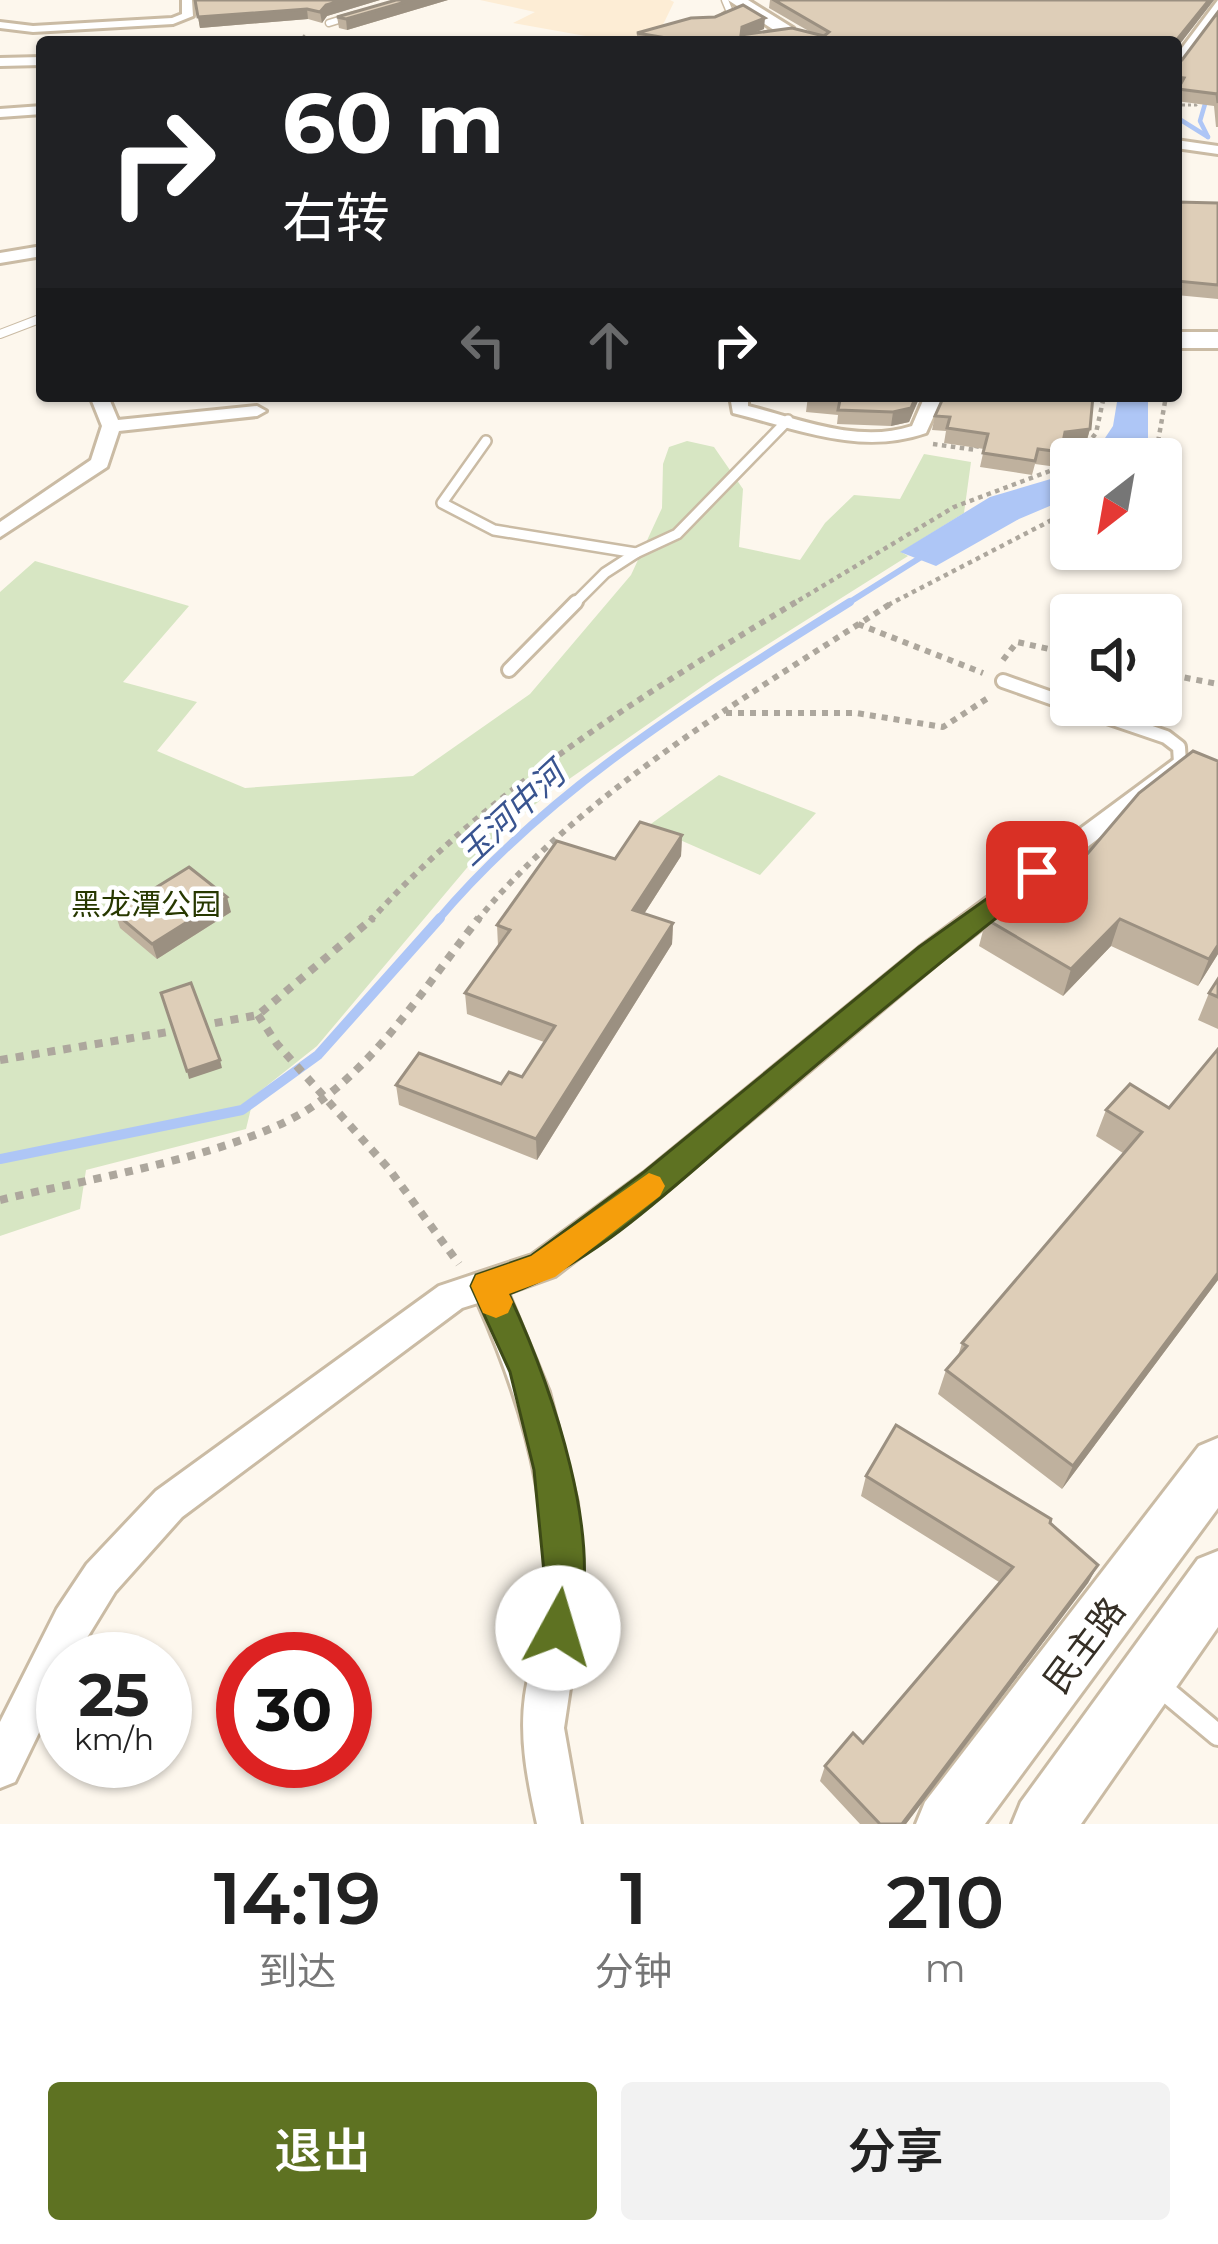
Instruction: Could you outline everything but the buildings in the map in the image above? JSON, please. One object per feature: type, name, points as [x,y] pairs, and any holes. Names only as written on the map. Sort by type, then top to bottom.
[{"type":"main road","points":[[736,0],[781,34],[799,35],[801,28],[754,0]]},
{"type":"main road","points":[[1182,335],[1218,334]]},
{"type":"main road","name":"民主路","points":[[947,1824],[1218,1465]]},
{"type":"main road","points":[[1042,1824],[1218,1579]]},
{"type":"street","points":[[0,25],[33,29],[173,21],[188,16],[188,0]]},
{"type":"street","points":[[1182,55],[1218,4]]},
{"type":"street","points":[[0,62],[36,61]]},
{"type":"street","points":[[0,130],[5,114],[36,111]]},
{"type":"street","points":[[1182,146],[1218,150]]},
{"type":"street","points":[[0,258],[36,252]]},
{"type":"street","points":[[0,531],[47,496],[93,472],[104,454],[111,426],[101,402]]},
{"type":"street","points":[[740,402],[739,409],[855,436],[901,437],[920,429],[931,402]]},
{"type":"street","points":[[111,426],[257,411]]},
{"type":"street","points":[[0,1767],[71,1623],[134,1538],[169,1504],[451,1297],[543,1267],[637,1196],[929,955],[1180,763],[1218,777]]},
{"type":"street","points":[[482,1288],[527,1372],[553,1470],[565,1582],[543,1718],[560,1824]]},
{"type":"lane","points":[[707,22],[728,14],[725,0]]},
{"type":"lane","points":[[328,23],[367,12]]},
{"type":"lane","points":[[0,334],[36,320]]},
{"type":"lane","points":[[509,670],[605,573],[677,534],[788,420]]},
{"type":"lane","points":[[486,441],[442,503],[452,511],[494,530],[636,553]]},
{"type":"lane","points":[[1003,681],[1050,697]]},
{"type":"lane","points":[[1134,726],[1166,737],[1179,747],[1180,763]]},
{"type":"lane","points":[[1148,1677],[1218,1735]]},
{"type":"path","points":[[1182,105],[1196,106],[1205,90]]},
{"type":"path","points":[[1092,438],[1103,402]]},
{"type":"path","points":[[1159,438],[1165,402]]},
{"type":"path","points":[[901,437],[976,450],[979,438]]},
{"type":"path","points":[[1040,448],[1050,451]]},
{"type":"path","points":[[0,1060],[258,1015],[362,932],[414,872],[468,825],[671,677],[954,507],[1050,468]]},
{"type":"path","points":[[0,1200],[240,1141],[296,1117],[365,1061],[520,870],[722,713],[913,589],[1050,520]]},
{"type":"path","points":[[858,624],[991,676],[1017,642],[1050,649]]},
{"type":"path","points":[[1182,677],[1218,684]]},
{"type":"path","points":[[722,713],[856,712],[943,727],[959,712],[981,707],[1003,681]]},
{"type":"path","points":[[258,1015],[482,1288]]},
{"type":"shaded area","points":[[480,0],[674,2],[659,33],[637,36],[586,36],[513,23],[535,12]]},
{"type":"green space","name":"黑龙潭公园","points":[[687,441],[714,447],[743,489],[739,547],[800,560],[825,523],[854,495],[900,499],[924,454],[971,462],[964,513],[901,552],[908,556],[716,677],[549,793],[487,844],[317,1046],[254,1096],[246,1129],[86,1170],[80,1209],[0,1236],[0,592],[35,561],[189,606],[123,682],[197,702],[157,751],[245,788],[413,776],[530,694],[631,575],[662,508],[663,464],[669,447]]},
{"type":"green space","points":[[719,775],[816,813],[760,875],[648,826]]},
{"type":"water","points":[[1117,402],[1148,402],[1148,438],[1105,438],[1113,426]]},
{"type":"water","points":[[1050,479],[1050,506],[936,566],[900,552],[990,497]]},
{"type":"waterway","name":"玉河中河","points":[[1182,121],[1208,137],[1200,121],[1207,97]]},
{"type":"waterway","name":"玉河中河","points":[[845,605],[926,554]]},
{"type":"waterway","name":"玉河中河","points":[[437,921],[481,872],[579,785],[684,708],[850,602]]},
{"type":"waterway","name":"玉河中河","points":[[0,1159],[242,1110],[318,1055],[440,918]]},
{"type":"slow traffic","points":[[496,1302],[488,1286],[543,1267],[649,1186]]},
{"type":"route","points":[[558,1628],[565,1582],[553,1470],[527,1372],[488,1286],[543,1267],[1037,872]]}]
